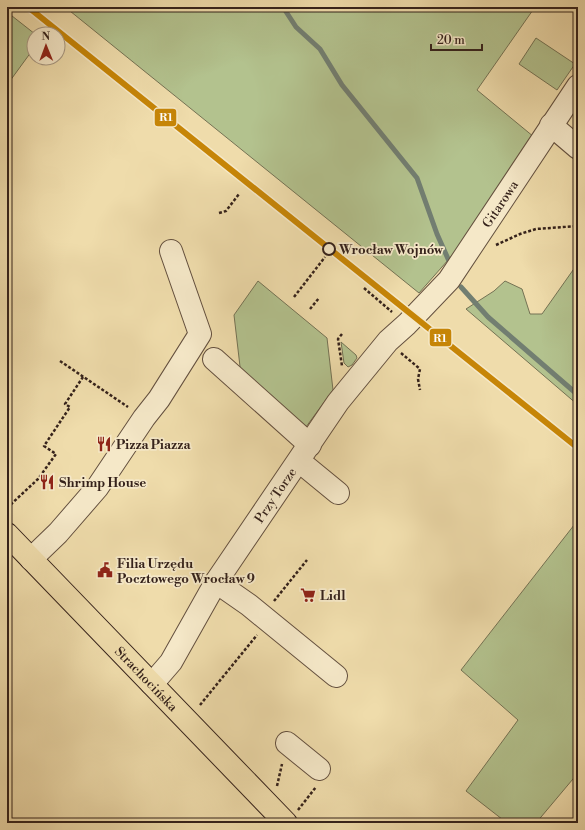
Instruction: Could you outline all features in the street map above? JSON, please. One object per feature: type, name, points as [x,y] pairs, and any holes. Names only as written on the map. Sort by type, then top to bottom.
[{"type":"main road","name":"Strachocińska","points":[[7,534],[152,684],[292,818]]},
{"type":"street","name":"Gitarowa","points":[[410,320],[449,280],[578,86]]},
{"type":"street","points":[[551,125],[578,148]]},
{"type":"street","points":[[31,559],[58,533],[97,488],[159,398],[200,334],[171,251]]},
{"type":"street","name":"Przy Torze","points":[[152,684],[171,662],[216,582],[338,402],[388,341],[410,320]]},
{"type":"street","points":[[214,359],[304,453],[338,493]]},
{"type":"street","points":[[216,582],[249,605],[336,676]]},
{"type":"street","points":[[287,743],[319,769]]},
{"type":"path","points":[[219,213],[226,211],[239,194]]},
{"type":"path","points":[[471,247],[498,245],[520,234],[536,229],[578,226]]},
{"type":"path","points":[[294,297],[325,257]]},
{"type":"path","points":[[364,288],[410,320]]},
{"type":"path","points":[[310,310],[319,298]]},
{"type":"path","points":[[342,334],[338,339],[345,380],[352,385]]},
{"type":"path","points":[[388,341],[420,369],[418,378],[420,390]]},
{"type":"path","points":[[60,361],[144,418]]},
{"type":"path","points":[[7,508],[38,479],[56,454],[44,446],[70,407],[65,404],[84,377]]},
{"type":"path","points":[[202,702],[280,607],[273,601],[308,560]]},
{"type":"path","points":[[276,788],[287,743]]},
{"type":"path","points":[[292,818],[318,783],[319,769]]},
{"type":"green space","points":[[65,7],[535,7],[477,90],[534,137],[456,251],[419,293]]},
{"type":"green space","points":[[7,12],[26,27],[26,59],[7,85]]},
{"type":"green space","points":[[536,38],[575,64],[557,90],[519,64]]},
{"type":"green space","points":[[578,263],[578,405],[466,309],[494,291],[505,281],[522,289],[530,314],[542,314]]},
{"type":"green space","points":[[258,281],[327,338],[333,390],[303,431],[241,375],[234,315]]},
{"type":"green space","points":[[341,342],[356,355],[357,358],[352,365],[348,367],[344,363]]},
{"type":"green space","points":[[578,520],[578,773],[536,823],[507,823],[466,791],[518,720],[461,670]]},
{"type":"waterway","points":[[283,7],[296,27],[320,49],[342,85],[417,178],[437,234],[449,261]]},
{"type":"waterway","points":[[461,287],[488,317],[578,395]]},
{"type":"transit line","name":"R1","points":[[28,7],[578,448]]},
{"type":"place","name":"Wrocław Wojnów","points":[[329,249]]},
{"type":"place","name":"Pizza Piazza","points":[[104,444]]},
{"type":"place","name":"Shrimp House","points":[[47,482]]},
{"type":"place","name":"Filia Urzędu Pocztowego Wrocław 9","points":[[105,570]]},
{"type":"place","name":"Lidl","points":[[308,595]]}]
